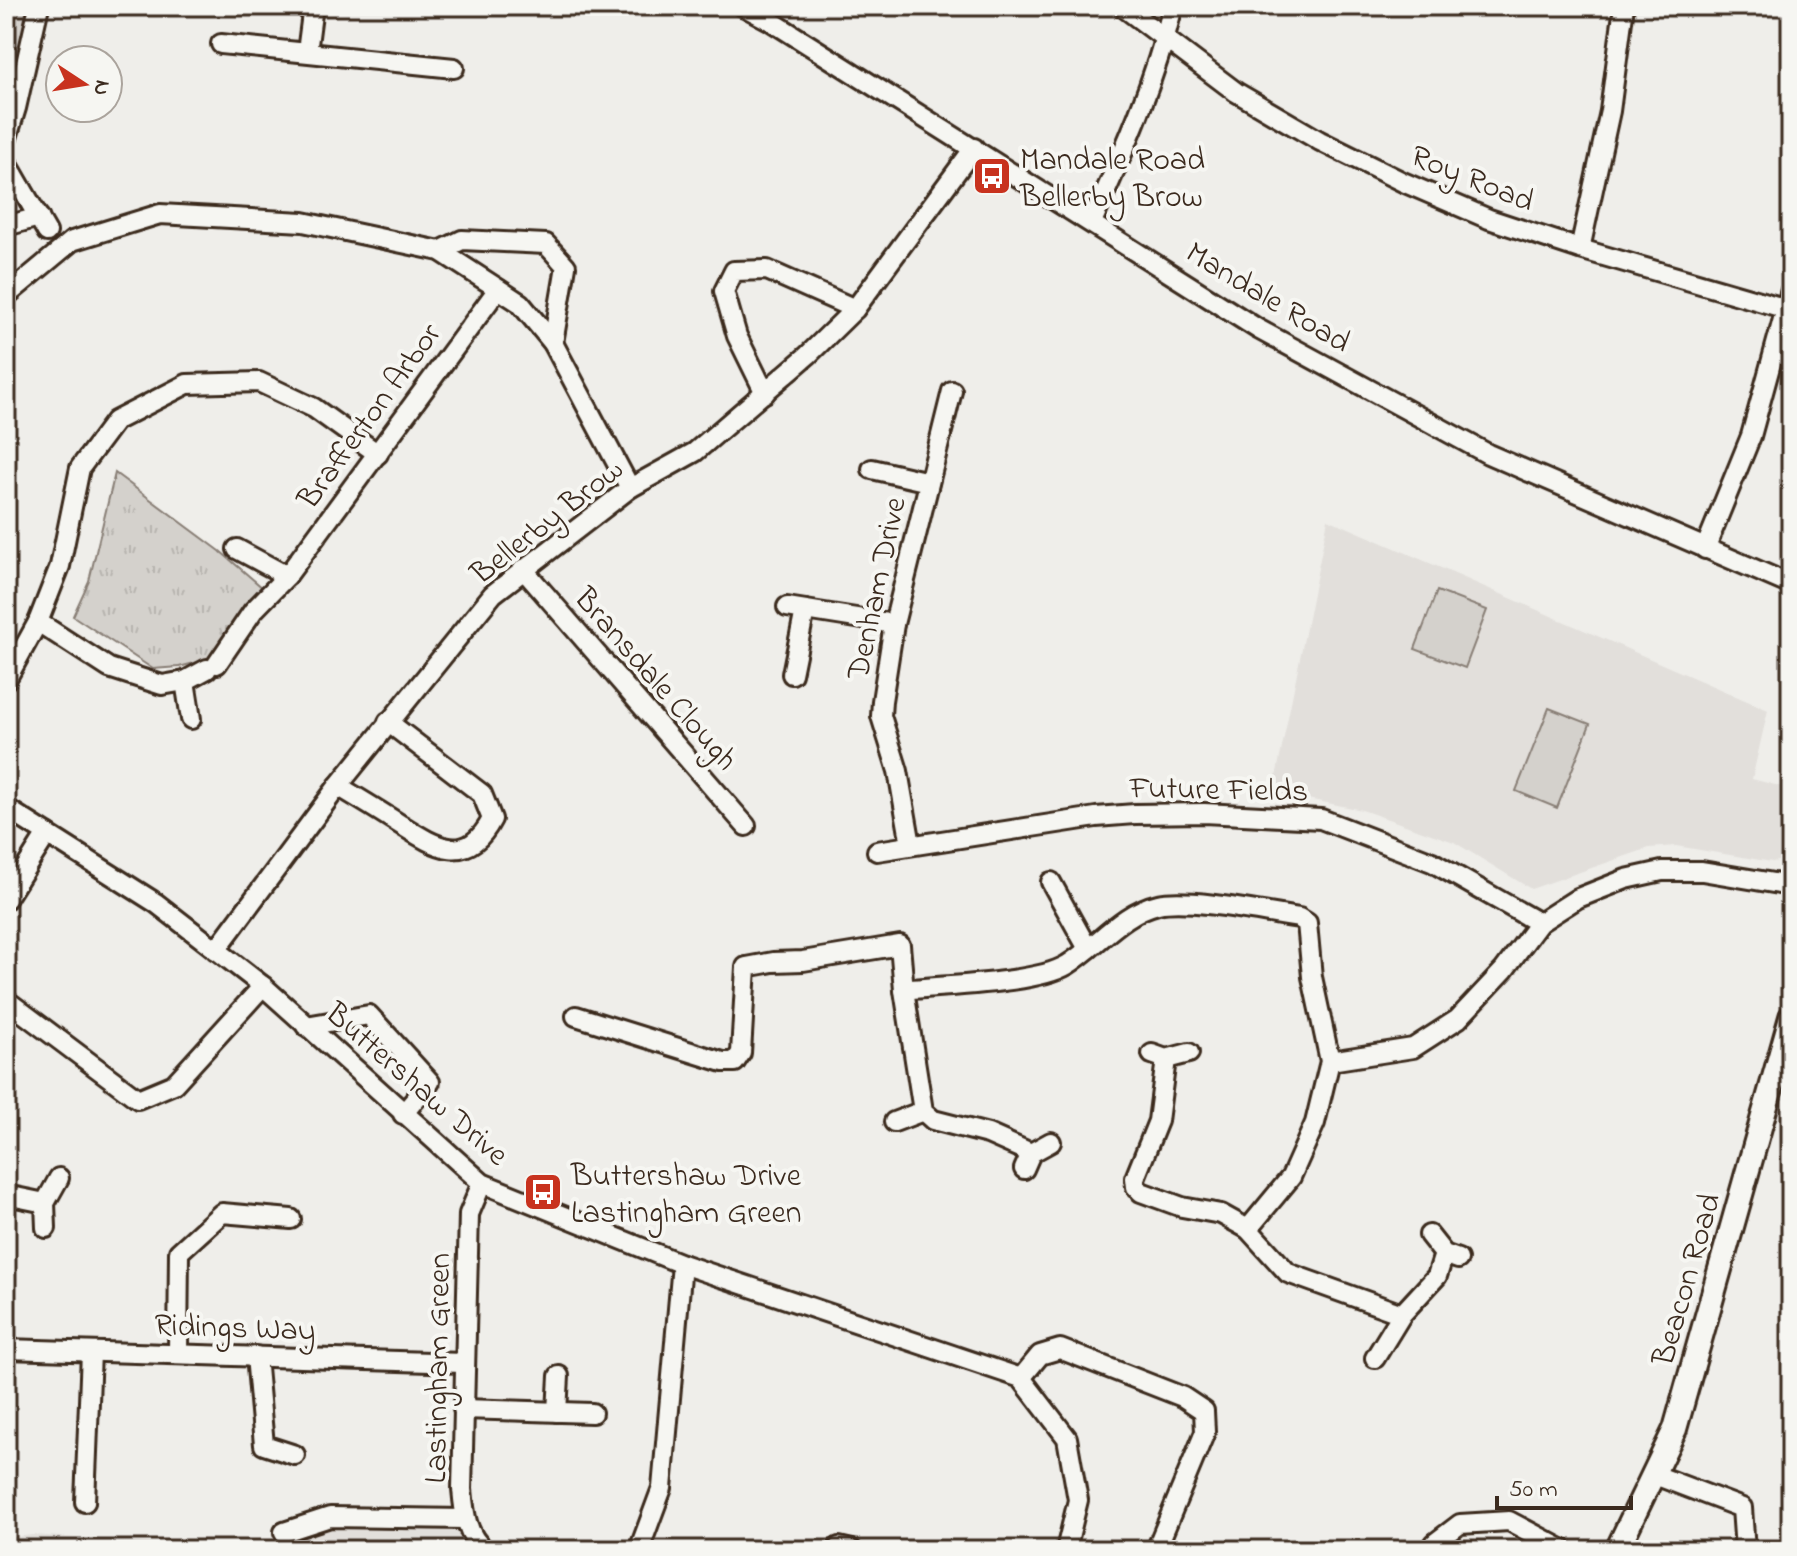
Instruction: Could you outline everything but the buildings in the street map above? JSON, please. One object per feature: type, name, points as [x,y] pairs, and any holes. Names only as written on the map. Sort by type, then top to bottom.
[{"type":"main road","name":"Beacon Road","points":[[1617,1550],[1675,1429],[1791,1017]]},
{"type":"street","points":[[6,141],[39,6]]},
{"type":"street","points":[[307,52],[313,6]]},
{"type":"street","name":"Mandale Road","points":[[743,6],[1092,222],[1258,329],[1488,454],[1791,585]]},
{"type":"street","name":"Roy Road","points":[[1122,6],[1236,92],[1320,141],[1403,182],[1489,219],[1580,249],[1787,309]]},
{"type":"street","points":[[1092,222],[1133,132],[1166,37],[1173,6]]},
{"type":"street","points":[[1580,249],[1610,111],[1624,6]]},
{"type":"street","points":[[221,44],[454,68]]},
{"type":"street","name":"Bellerby Brow","points":[[216,950],[338,786],[493,594],[630,488],[695,452],[765,393],[855,309],[974,148]]},
{"type":"street","points":[[6,161],[43,224],[6,226]]},
{"type":"street","points":[[6,296],[72,241],[160,214],[303,222],[440,251],[520,303],[553,343],[630,488]]},
{"type":"street","points":[[440,251],[462,240],[546,244],[566,266],[553,343]]},
{"type":"street","points":[[765,393],[737,336],[724,291],[734,271],[767,270],[855,309]]},
{"type":"street","name":"Brafferton Arbor","points":[[185,681],[212,666],[253,611],[287,576],[498,289]]},
{"type":"street","points":[[1705,549],[1751,436],[1791,290]]},
{"type":"street","points":[[6,680],[38,622],[60,566],[80,468],[115,421],[187,384],[259,382],[314,408],[378,454]]},
{"type":"street","name":"Denham Drive","points":[[911,845],[898,771],[881,716],[894,624],[952,391]]},
{"type":"street","points":[[872,469],[929,482]]},
{"type":"street","points":[[237,549],[287,576]]},
{"type":"street","name":"Bransdale Clough","points":[[523,569],[746,826]]},
{"type":"street","points":[[792,674],[796,609],[894,624]]},
{"type":"street","points":[[38,622],[109,668],[162,685],[185,681],[191,719]]},
{"type":"street","points":[[338,786],[437,847],[467,847],[483,836],[492,819],[482,794],[388,722]]},
{"type":"street","name":"Buttershaw Drive","points":[[6,808],[156,903],[263,986],[482,1183],[682,1264],[1021,1378]]},
{"type":"street","name":"Future Fields","points":[[877,851],[1096,817],[1135,814],[1204,813],[1321,819],[1432,862],[1539,923]]},
{"type":"street","points":[[6,899],[47,834]]},
{"type":"street","points":[[1330,1061],[1413,1048],[1458,1019],[1504,970],[1539,923],[1578,898],[1626,879],[1662,871],[1702,871],[1791,886]]},
{"type":"street","points":[[1051,882],[1088,949]]},
{"type":"street","points":[[904,990],[1041,976],[1066,965],[1138,911],[1160,903],[1192,904],[1299,918],[1307,923],[1312,977],[1330,1061],[1315,1123],[1291,1177],[1248,1229]]},
{"type":"street","points":[[576,1016],[723,1062],[735,1062],[741,1053],[746,967],[900,945],[923,1111],[933,1120],[988,1134],[1027,1161],[1051,1142]]},
{"type":"street","points":[[6,1000],[138,1099],[174,1084],[263,986]]},
{"type":"street","points":[[306,1026],[369,1015],[430,1082],[403,1114]]},
{"type":"street","points":[[1189,1053],[1159,1057],[1158,1121],[1135,1178],[1136,1187],[1141,1192],[1182,1207],[1221,1214],[1248,1229],[1288,1273],[1402,1314]]},
{"type":"street","points":[[894,1122],[923,1111]]},
{"type":"street","points":[[46,1228],[45,1203],[59,1178]]},
{"type":"street","name":"Lastingham Green","points":[[482,1183],[469,1214],[462,1489],[465,1519],[477,1544],[485,1550]]},
{"type":"street","points":[[6,1195],[45,1203]]},
{"type":"street","points":[[178,1354],[179,1252],[222,1213],[291,1219]]},
{"type":"street","points":[[1375,1358],[1402,1314],[1451,1257],[1429,1235]]},
{"type":"street","points":[[641,1549],[662,1488],[682,1264]]},
{"type":"street","name":"Ridings Way","points":[[6,1349],[463,1363]]},
{"type":"street","points":[[1066,1550],[1078,1500],[1067,1438],[1021,1378],[1040,1355],[1060,1349],[1183,1397],[1204,1411],[1205,1432],[1156,1550]]},
{"type":"street","points":[[85,1502],[91,1352]]},
{"type":"street","points":[[256,1356],[264,1445],[295,1455]]},
{"type":"street","points":[[557,1412],[559,1376]]},
{"type":"street","points":[[463,1409],[592,1413]]},
{"type":"street","points":[[1655,1475],[1742,1508],[1745,1550]]},
{"type":"street","points":[[284,1532],[330,1517],[465,1519]]},
{"type":"street","points":[[1431,1550],[1435,1543],[1460,1524],[1509,1521],[1564,1550]]},
{"type":"street","points":[[836,1550],[839,1547],[852,1550]]},
{"type":"shaded area","points":[[1328,519],[1768,710],[1752,779],[1791,789],[1791,859],[1772,862],[1676,846],[1649,848],[1531,889],[1454,842],[1362,810],[1273,792]]},
{"type":"shaded area","points":[[319,1524],[459,1530],[476,1550],[248,1550]]},
{"type":"shaded area","points":[[33,1535],[248,1550],[6,1550],[6,1538]]},
{"type":"green space","points":[[6,6],[31,6],[6,118]]},
{"type":"green space","points":[[115,473],[220,551],[264,589],[221,648],[206,660],[153,669],[73,616],[89,581]]},
{"type":"green space","points":[[1437,591],[1487,610],[1465,668],[1415,649]]},
{"type":"green space","points":[[1549,708],[1590,724],[1557,808],[1516,791]]},
{"type":"place","name":"Mandale Road Bellerby Brow","points":[[992,176]]},
{"type":"place","name":"Buttershaw Drive Lastingham Green","points":[[543,1192]]}]
